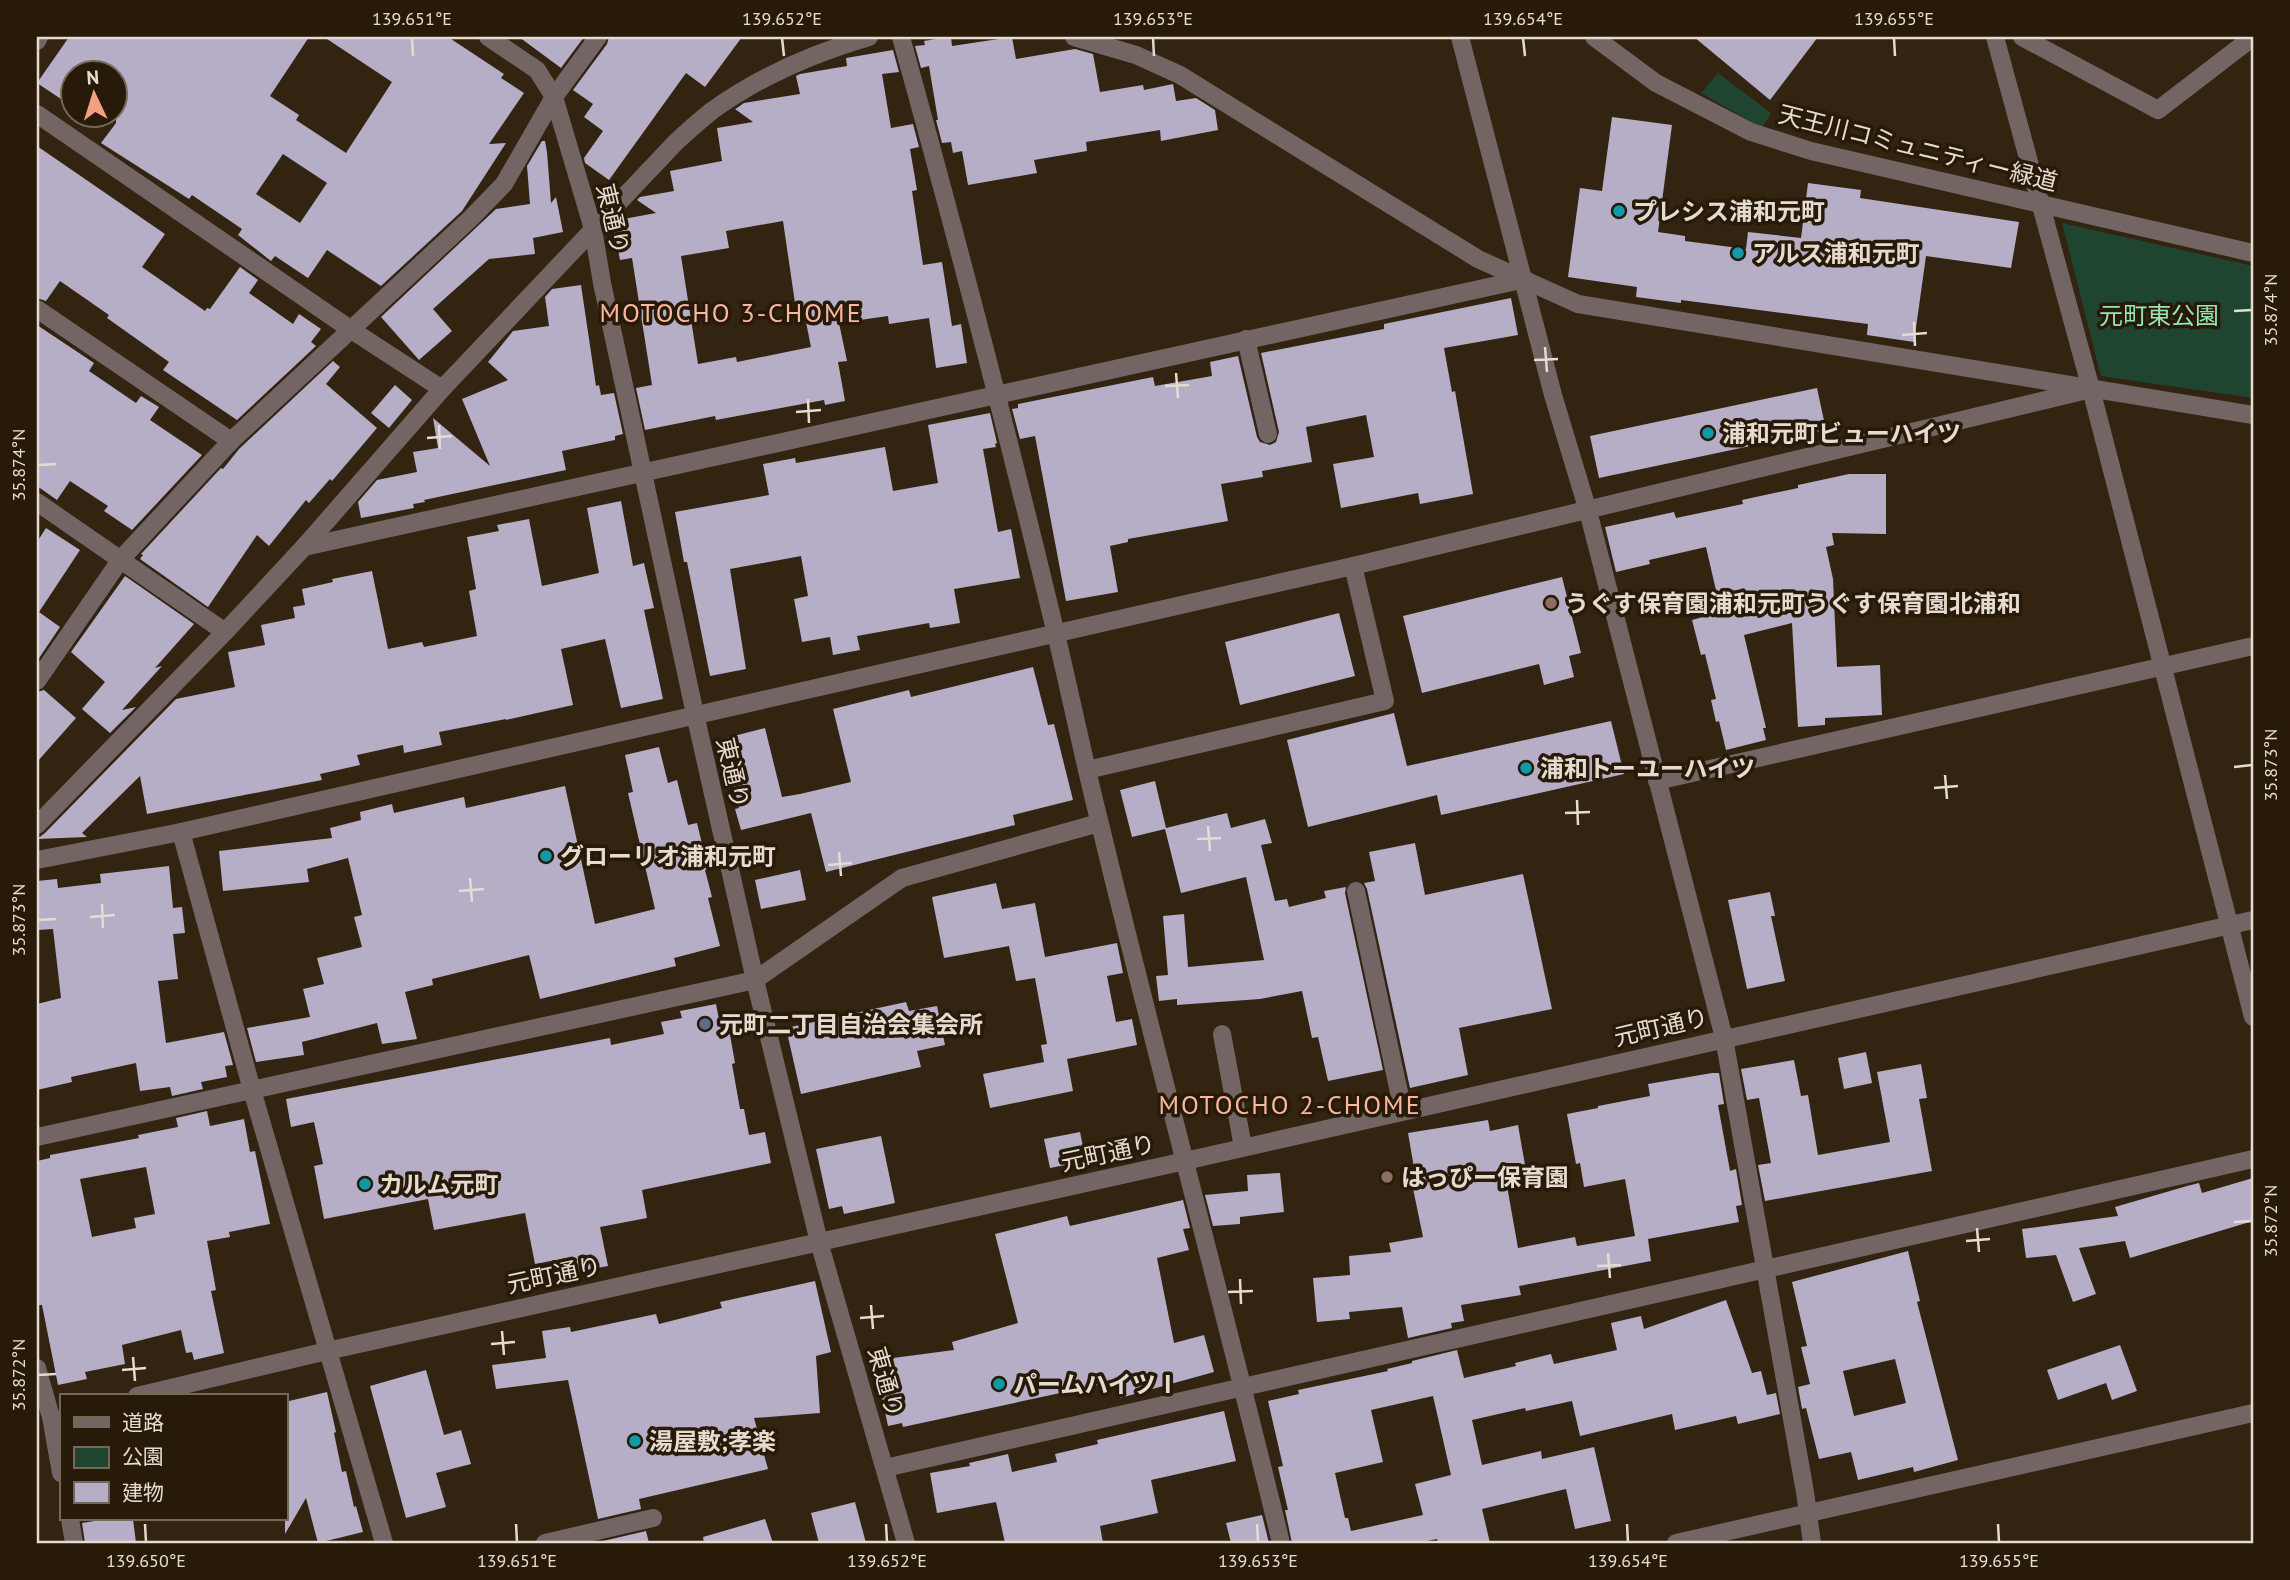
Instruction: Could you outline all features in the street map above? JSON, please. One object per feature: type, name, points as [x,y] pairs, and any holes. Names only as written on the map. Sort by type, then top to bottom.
[{"type":"street","name":"東通り","points":[[488,37],[537,71],[554,97],[593,229],[602,283],[755,980],[819,1242],[906,1543]]},
{"type":"street","points":[[37,681],[121,559],[231,441],[471,218],[504,184],[554,97],[598,37]]},
{"type":"street","points":[[37,825],[225,632],[304,547],[442,388],[676,142],[713,110],[755,84],[809,57],[869,37]]},
{"type":"street","points":[[901,37],[949,208],[996,394],[1100,823],[1281,1543]]},
{"type":"street","points":[[1074,37],[1136,55],[1180,75],[1478,259],[1578,304],[2253,415]]},
{"type":"street","points":[[1460,37],[1724,1038],[1812,1543]]},
{"type":"street","name":"天王川コミュニティー緑道","points":[[1594,37],[1656,83],[1751,132],[1811,151],[2253,253]]},
{"type":"street","points":[[1995,37],[2091,389],[2253,1017]]},
{"type":"street","points":[[2022,37],[2158,110],[2253,37]]},
{"type":"street","points":[[37,114],[350,329],[442,388]]},
{"type":"street","points":[[304,547],[1525,279]]},
{"type":"street","points":[[37,309],[231,441]]},
{"type":"street","points":[[1246,339],[1268,434]]},
{"type":"street","points":[[37,860],[181,831],[1353,566],[2091,389]]},
{"type":"street","points":[[37,502],[225,632]]},
{"type":"street","points":[[1087,770],[1385,701],[1353,566]]},
{"type":"street","points":[[1657,781],[2253,646]]},
{"type":"street","points":[[37,1137],[755,980],[902,878],[1100,823]]},
{"type":"street","points":[[181,831],[251,1090],[384,1543]]},
{"type":"street","points":[[1356,891],[1403,1111]]},
{"type":"street","name":"元町通り","points":[[145,1394],[327,1351],[2253,920]]},
{"type":"street","points":[[1222,1034],[1243,1147]]},
{"type":"street","points":[[885,1468],[2253,1159]]},
{"type":"street","points":[[37,1368],[60,1468]]},
{"type":"street","points":[[1676,1543],[2253,1413]]},
{"type":"street","points":[[545,1543],[653,1518]]},
{"type":"street","points":[[70,1520],[74,1543]]},
{"type":"green space","points":[[1718,73],[1771,113],[1762,128],[1701,93]]},
{"type":"green space","name":"元町東公園","points":[[2062,223],[2253,266],[2253,398],[2101,376]]},
{"type":"building","points":[[69,37],[309,37],[270,96],[299,115],[296,120],[346,153],[392,82],[324,37],[448,37],[504,74],[501,78],[524,93],[489,144],[506,143],[462,211],[381,286],[327,250],[308,278],[275,256],[271,261],[238,235],[242,229],[192,195],[189,199],[101,143],[111,130],[130,130],[130,60],[60,60],[60,98],[37,83]],"holes":[[[283,154],[327,183],[300,223],[256,194]]]},
{"type":"building","points":[[519,37],[584,37],[561,68]]},
{"type":"building","points":[[609,37],[742,37],[705,87],[686,73],[609,180],[585,163],[584,158],[603,131],[584,117],[593,104],[573,90],[607,44]]},
{"type":"building","points":[[951,37],[952,46],[1012,37],[1016,59],[1075,49],[1093,54],[1100,92],[1143,85],[1144,90],[1173,84],[1176,101],[1196,98],[1215,110],[1218,130],[1161,141],[1160,130],[1086,142],[1087,151],[1034,160],[1037,173],[968,185],[962,151],[953,153],[951,142],[942,143],[929,66],[921,68],[915,46],[925,45],[924,41]]},
{"type":"building","points":[[1694,37],[1818,37],[1770,100]]},
{"type":"building","points":[[893,50],[899,72],[882,74],[891,128],[913,124],[919,147],[910,149],[917,190],[912,191],[923,265],[942,262],[952,326],[961,324],[967,363],[936,368],[929,318],[889,324],[888,316],[839,323],[847,361],[838,362],[845,401],[825,405],[824,400],[716,420],[715,416],[645,430],[636,388],[652,385],[632,258],[620,260],[613,225],[618,220],[656,213],[637,200],[640,197],[674,191],[670,171],[722,161],[717,128],[753,122],[735,109],[744,103],[800,94],[796,76],[847,66],[846,58]],"holes":[[[783,221],[795,303],[802,302],[811,347],[737,362],[736,357],[698,364],[681,256],[729,248],[726,231]]]},
{"type":"building","points":[[1612,117],[1672,125],[1658,232],[1685,236],[1685,241],[1746,249],[1748,232],[1801,238],[1808,183],[1861,190],[1860,198],[2019,222],[2011,268],[1926,256],[1914,342],[1867,335],[1868,324],[1681,300],[1681,303],[1636,297],[1637,287],[1568,277],[1580,188],[1602,191]]},
{"type":"building","points":[[542,141],[545,141],[547,152],[551,203],[556,197],[563,232],[533,238],[535,254],[489,259],[433,309],[452,331],[419,360],[381,317],[496,209],[530,204],[527,166]]},
{"type":"building","points":[[37,146],[165,234],[142,267],[205,311],[210,309],[240,267],[258,280],[249,293],[293,324],[299,314],[321,329],[311,342],[316,346],[237,420],[163,370],[169,362],[60,281],[46,301],[37,298]]},
{"type":"building","points":[[581,285],[596,386],[599,385],[601,395],[614,393],[623,434],[615,436],[615,440],[562,451],[566,470],[424,500],[425,502],[413,504],[414,508],[361,518],[358,502],[377,480],[417,472],[413,452],[438,448],[433,418],[490,466],[462,399],[508,380],[488,362],[513,331],[549,326],[545,297],[552,289]]},
{"type":"building","points":[[1511,298],[1518,335],[1444,348],[1452,392],[1455,391],[1473,494],[1420,504],[1418,493],[1341,508],[1333,464],[1374,457],[1366,415],[1306,427],[1312,462],[1262,471],[1263,477],[1221,484],[1228,521],[1128,539],[1128,542],[1110,546],[1118,592],[1066,601],[1035,436],[1020,439],[1012,409],[1018,408],[1018,404],[1153,377],[1155,386],[1212,376],[1210,362],[1238,356],[1257,437],[1260,442],[1270,445],[1276,442],[1279,432],[1261,353],[1384,329],[1384,324]]},
{"type":"building","points":[[37,325],[94,363],[89,371],[136,403],[141,396],[159,407],[150,420],[202,455],[132,530],[104,511],[108,506],[70,481],[57,500],[37,486]]},
{"type":"building","points":[[333,361],[340,367],[326,384],[377,428],[332,481],[330,479],[309,503],[306,500],[269,546],[257,535],[208,607],[140,559],[143,555],[141,554],[239,449]]},
{"type":"building","points":[[395,385],[412,400],[389,428],[371,413]]},
{"type":"building","name":"浦和元町ビューハイツ","points":[[1817,388],[1826,430],[1599,478],[1590,436]]},
{"type":"building","points":[[990,413],[997,443],[996,447],[983,449],[998,532],[1011,529],[1020,578],[954,589],[960,623],[930,628],[929,623],[857,636],[860,650],[833,655],[830,637],[802,642],[794,599],[808,596],[801,556],[730,569],[746,669],[710,676],[675,512],[769,495],[763,464],[795,458],[796,463],[885,447],[893,491],[938,483],[928,425]]},
{"type":"building","points":[[1849,474],[1886,474],[1886,534],[1832,533],[1834,545],[1826,547],[1833,579],[1837,667],[1880,665],[1882,715],[1825,718],[1825,725],[1798,727],[1792,623],[1744,635],[1766,728],[1763,728],[1766,740],[1726,750],[1711,700],[1716,699],[1705,654],[1701,655],[1692,620],[1721,612],[1706,547],[1649,560],[1650,564],[1616,572],[1605,527],[1674,512],[1676,518],[1743,504],[1742,500]]},
{"type":"building","points":[[621,501],[633,566],[644,563],[654,608],[644,610],[663,699],[621,708],[605,639],[561,649],[573,705],[439,732],[442,745],[404,753],[403,745],[357,755],[360,765],[320,774],[322,780],[147,814],[140,776],[82,833],[87,837],[37,839],[176,699],[235,687],[228,652],[265,645],[261,625],[295,618],[293,607],[305,605],[302,589],[333,582],[332,579],[372,571],[388,649],[422,642],[424,647],[477,636],[469,591],[476,589],[467,537],[499,531],[497,525],[529,519],[542,586],[599,573],[587,508]]},
{"type":"building","points":[[46,528],[80,550],[39,612],[60,627],[37,661],[37,542]]},
{"type":"building","points":[[125,576],[194,624],[155,668],[162,666],[122,710],[136,707],[110,733],[82,709],[105,682],[71,652]]},
{"type":"building","points":[[1562,577],[1581,653],[1569,656],[1574,677],[1544,685],[1539,664],[1422,693],[1403,616]]},
{"type":"building","points":[[1339,613],[1355,676],[1240,705],[1225,642]]},
{"type":"building","points":[[1033,667],[1048,725],[1054,724],[1073,800],[1013,815],[1015,825],[826,872],[811,813],[741,830],[735,809],[739,808],[722,739],[765,728],[782,797],[800,794],[851,782],[833,709],[909,690],[911,697]]},
{"type":"building","points":[[44,690],[76,718],[37,762],[37,692]]},
{"type":"building","points":[[1394,713],[1407,766],[1611,721],[1624,774],[1441,815],[1437,795],[1308,827],[1287,740]]},
{"type":"building","points":[[659,747],[668,783],[677,780],[688,825],[697,823],[708,869],[705,870],[712,897],[708,898],[720,946],[674,958],[676,966],[540,999],[529,955],[432,979],[433,985],[405,992],[417,1039],[382,1044],[377,1023],[302,1042],[304,1055],[256,1062],[247,1028],[310,1017],[303,989],[324,984],[317,958],[362,947],[354,917],[362,915],[348,858],[307,869],[309,882],[223,891],[219,851],[332,838],[330,828],[361,820],[360,812],[392,804],[394,813],[464,797],[466,808],[565,786],[595,924],[655,909],[628,793],[633,792],[625,755]]},
{"type":"building","points":[[1155,781],[1166,828],[1227,813],[1231,828],[1265,819],[1272,843],[1261,845],[1275,901],[1287,899],[1289,907],[1326,898],[1324,891],[1346,887],[1345,893],[1383,1070],[1328,1081],[1318,1037],[1312,1038],[1302,991],[1260,999],[1177,1005],[1177,999],[1159,1001],[1156,976],[1168,975],[1163,916],[1184,914],[1188,967],[1264,960],[1246,877],[1181,893],[1165,829],[1132,837],[1120,790]]},
{"type":"building","points":[[1415,843],[1425,895],[1523,874],[1552,1009],[1459,1028],[1468,1075],[1410,1088],[1364,883],[1375,881],[1369,852]]},
{"type":"building","points":[[169,866],[173,908],[182,907],[185,933],[173,934],[178,979],[158,981],[166,1043],[224,1032],[233,1065],[225,1066],[227,1077],[201,1082],[203,1089],[172,1096],[170,1087],[140,1091],[136,1063],[71,1077],[72,1082],[37,1090],[37,1004],[61,998],[53,929],[38,930],[37,881],[57,879],[58,888],[101,883],[100,874]]},
{"type":"building","points":[[800,870],[806,900],[761,909],[755,880]]},
{"type":"building","points":[[996,883],[1002,909],[1035,903],[1045,957],[1117,943],[1123,973],[1107,976],[1116,1022],[1132,1019],[1137,1045],[1067,1059],[1073,1091],[990,1108],[983,1074],[1044,1062],[1041,1045],[1047,1044],[1035,978],[1016,981],[1009,946],[944,958],[932,897]]},
{"type":"building","points":[[1770,892],[1775,916],[1771,916],[1785,981],[1747,989],[1728,900]]},
{"type":"building","points":[[906,1002],[909,1011],[937,1006],[945,1045],[917,1051],[921,1067],[801,1094],[786,1028]]},
{"type":"building","points":[[716,1004],[721,1030],[729,1029],[740,1109],[744,1109],[749,1135],[765,1132],[771,1163],[642,1190],[647,1218],[600,1227],[608,1266],[575,1272],[572,1257],[535,1264],[525,1213],[434,1230],[428,1199],[324,1219],[314,1166],[323,1164],[314,1122],[291,1127],[286,1099],[610,1038],[611,1045],[664,1034],[661,1022],[682,1018],[680,1011]]},
{"type":"building","points":[[1866,1052],[1872,1083],[1844,1089],[1838,1058]]},
{"type":"building","points":[[1794,1060],[1801,1096],[1808,1095],[1818,1155],[1890,1142],[1877,1072],[1921,1064],[1927,1098],[1919,1099],[1932,1171],[1765,1201],[1758,1165],[1771,1163],[1759,1098],[1747,1100],[1741,1069]]},
{"type":"building","points":[[1719,1073],[1724,1104],[1718,1105],[1730,1171],[1736,1169],[1742,1205],[1736,1206],[1739,1222],[1648,1239],[1651,1261],[1519,1286],[1521,1295],[1461,1305],[1464,1321],[1451,1323],[1452,1328],[1408,1338],[1402,1307],[1349,1312],[1350,1319],[1317,1322],[1313,1278],[1350,1275],[1349,1256],[1391,1252],[1389,1243],[1423,1237],[1409,1169],[1414,1168],[1408,1133],[1488,1120],[1490,1131],[1518,1125],[1528,1182],[1507,1186],[1518,1248],[1575,1237],[1577,1246],[1635,1236],[1625,1179],[1584,1187],[1580,1163],[1576,1164],[1567,1114],[1650,1096],[1648,1084]]},
{"type":"building","points":[[207,1111],[210,1126],[244,1119],[250,1152],[255,1151],[270,1224],[229,1232],[230,1237],[207,1241],[216,1290],[211,1291],[224,1353],[194,1360],[192,1352],[186,1353],[181,1330],[122,1345],[125,1364],[85,1372],[87,1379],[58,1385],[42,1305],[37,1305],[37,1161],[50,1158],[50,1155],[139,1138],[138,1135],[178,1127],[176,1118]],"holes":[[[146,1167],[155,1214],[134,1218],[136,1228],[92,1237],[80,1179]]]},
{"type":"building","points":[[1080,1132],[1086,1161],[1050,1168],[1044,1139]]},
{"type":"building","points":[[881,1136],[895,1203],[844,1214],[842,1206],[829,1209],[816,1149]]},
{"type":"building","points":[[1280,1173],[1284,1212],[1240,1217],[1240,1224],[1213,1226],[1205,1195],[1248,1191],[1247,1175]]},
{"type":"building","points":[[2253,1178],[2253,1221],[2130,1258],[2125,1241],[2079,1248],[2096,1294],[2073,1302],[2056,1255],[2026,1258],[2022,1229],[2118,1216],[2115,1207],[2187,1186],[2199,1183],[2202,1193]]},
{"type":"building","points":[[1183,1200],[1190,1228],[1183,1229],[1189,1250],[1157,1258],[1174,1343],[1204,1335],[1214,1372],[1120,1398],[1116,1381],[903,1427],[902,1423],[888,1426],[880,1388],[896,1383],[893,1358],[954,1350],[952,1342],[1018,1323],[995,1234],[1067,1216],[1070,1226]]},
{"type":"building","points":[[1908,1251],[1920,1301],[1917,1302],[1958,1460],[1914,1472],[1913,1467],[1858,1480],[1851,1452],[1819,1459],[1806,1408],[1802,1409],[1798,1387],[1810,1384],[1801,1347],[1807,1346],[1792,1282]],"holes":[[[1895,1359],[1906,1403],[1854,1416],[1843,1371]]]},
{"type":"building","points":[[815,1281],[831,1352],[816,1356],[820,1413],[754,1418],[768,1469],[639,1499],[641,1509],[598,1519],[568,1380],[496,1389],[492,1365],[546,1358],[542,1331],[570,1327],[571,1332],[656,1314],[659,1324],[722,1308],[720,1302]]},
{"type":"building","points":[[1726,1300],[1752,1373],[1761,1371],[1767,1395],[1776,1393],[1780,1414],[1738,1424],[1736,1416],[1675,1430],[1672,1414],[1580,1436],[1572,1401],[1472,1420],[1482,1465],[1541,1451],[1542,1459],[1594,1447],[1611,1521],[1575,1529],[1566,1489],[1482,1509],[1490,1543],[1438,1543],[1437,1539],[1417,1543],[1292,1543],[1278,1467],[1283,1466],[1268,1401],[1299,1394],[1298,1390],[1388,1371],[1387,1369],[1412,1361],[1457,1350],[1464,1378],[1516,1366],[1515,1363],[1551,1354],[1554,1364],[1617,1350],[1611,1323],[1641,1316],[1644,1329]],"holes":[[[1433,1396],[1451,1475],[1415,1484],[1423,1515],[1351,1531],[1348,1518],[1345,1518],[1335,1473],[1383,1462],[1371,1410]]]},
{"type":"building","points":[[2120,1345],[2137,1391],[2112,1400],[2106,1383],[2058,1400],[2047,1370]]},
{"type":"building","points":[[426,1370],[444,1435],[461,1430],[471,1464],[436,1473],[446,1507],[406,1518],[370,1386]]},
{"type":"building","points":[[327,1392],[342,1472],[346,1471],[363,1532],[318,1543],[306,1498],[285,1534],[287,1402]]},
{"type":"building","points":[[1224,1411],[1236,1461],[1151,1480],[1158,1513],[1100,1526],[1103,1543],[1005,1543],[996,1502],[937,1513],[930,1473],[970,1466],[969,1463],[1008,1454],[1012,1472],[1057,1462],[1055,1454],[1098,1444],[1097,1440]]},
{"type":"building","points":[[855,1502],[866,1543],[819,1543],[811,1513]]},
{"type":"building","points":[[1262,1515],[1269,1543],[1231,1543],[1226,1523]]},
{"type":"building","points":[[765,1519],[773,1543],[704,1543],[703,1537]]},
{"type":"building","points":[[133,1520],[136,1543],[85,1543],[82,1523]]},
{"type":"building","points":[[646,1531],[649,1543],[603,1543],[603,1541]]},
{"type":"place","name":"プレシス浦和元町","points":[[1619,211]]},
{"type":"place","name":"アルス浦和元町","points":[[1738,253]]},
{"type":"place","name":"浦和元町ビューハイツ","points":[[1708,433]]},
{"type":"place","name":"うぐす保育園浦和元町うぐす保育園北浦和","points":[[1551,603]]},
{"type":"place","name":"浦和トーユーハイツ","points":[[1526,768]]},
{"type":"place","name":"グローリオ浦和元町","points":[[546,856]]},
{"type":"place","name":"元町二丁目自治会集会所","points":[[705,1024]]},
{"type":"place","name":"はっぴー保育園","points":[[1387,1177]]},
{"type":"place","name":"カルム元町","points":[[365,1184]]},
{"type":"place","name":"パームハイツⅠ","points":[[999,1384]]},
{"type":"place","name":"湯屋敷;孝楽","points":[[635,1441]]},
{"type":"district","name":"MOTOCHO 3-CHOME","points":[[731,312]]},
{"type":"district","name":"MOTOCHO 2-CHOME","points":[[1290,1104]]}]
